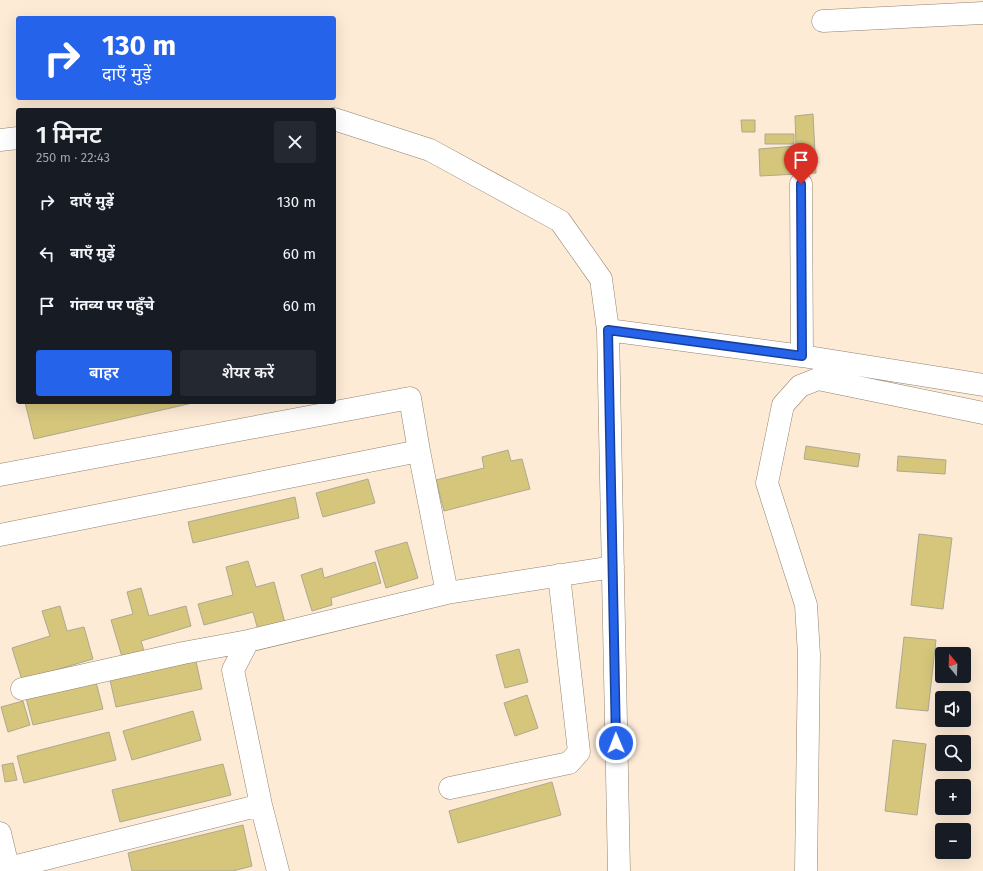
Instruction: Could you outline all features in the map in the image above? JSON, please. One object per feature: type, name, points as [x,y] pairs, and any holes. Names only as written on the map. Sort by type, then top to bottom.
[{"type":"street","points":[[823,21],[983,13]]},
{"type":"street","points":[[336,120],[430,150],[560,221],[601,279],[608,330],[618,871]]},
{"type":"street","points":[[0,140],[16,138]]},
{"type":"street","points":[[801,184],[802,356]]},
{"type":"street","points":[[608,330],[802,356],[983,385]]},
{"type":"street","points":[[806,871],[809,655],[806,605],[767,483],[783,405],[800,386],[818,379],[983,413]]},
{"type":"street","points":[[0,475],[410,398],[447,593]]},
{"type":"street","points":[[0,535],[419,451]]},
{"type":"street","points":[[22,689],[183,652],[248,641],[447,593],[613,567]]},
{"type":"street","points":[[450,788],[569,763],[579,752],[559,575]]},
{"type":"street","points":[[248,641],[233,670],[261,805],[278,871]]},
{"type":"street","points":[[0,833],[9,869],[261,805]]},
{"type":"building","points":[[813,114],[816,173],[760,176],[759,149],[796,146],[795,116]]},
{"type":"building","points":[[741,120],[755,120],[755,132],[742,132]]},
{"type":"building","points":[[765,134],[794,134],[794,144],[765,144]]},
{"type":"building","points":[[25,404],[188,404],[34,439]]},
{"type":"building","points":[[806,446],[860,454],[858,467],[804,459]]},
{"type":"building","points":[[508,450],[511,461],[522,459],[530,489],[444,511],[436,480],[484,468],[482,457]]},
{"type":"building","points":[[898,456],[946,460],[945,474],[897,471]]},
{"type":"building","points":[[368,479],[375,503],[323,517],[316,493]]},
{"type":"building","points":[[295,497],[299,518],[193,543],[188,522]]},
{"type":"building","points":[[919,534],[952,538],[943,609],[911,605]]},
{"type":"building","points":[[407,542],[418,578],[386,588],[375,551]]},
{"type":"building","points":[[248,561],[256,587],[274,582],[285,623],[258,630],[253,612],[204,625],[198,604],[233,595],[226,567]]},
{"type":"building","points":[[375,562],[381,583],[331,598],[332,605],[312,611],[301,575],[322,568],[324,578]]},
{"type":"building","points":[[141,588],[149,616],[186,606],[191,626],[141,641],[145,654],[123,660],[111,620],[133,614],[127,592]]},
{"type":"building","points":[[60,606],[67,631],[84,627],[93,659],[22,680],[12,648],[50,636],[42,611]]},
{"type":"building","points":[[904,637],[936,640],[928,711],[896,708]]},
{"type":"building","points":[[519,649],[528,682],[505,688],[496,655]]},
{"type":"building","points":[[196,661],[202,689],[116,707],[110,680]]},
{"type":"building","points":[[96,682],[103,709],[33,725],[26,698]]},
{"type":"building","points":[[527,695],[538,728],[515,736],[504,703]]},
{"type":"building","points":[[23,701],[30,725],[8,732],[1,707]]},
{"type":"building","points":[[193,711],[201,740],[132,760],[123,731]]},
{"type":"building","points":[[109,732],[116,760],[24,783],[17,756]]},
{"type":"building","points":[[893,740],[926,744],[917,815],[885,811]]},
{"type":"building","points":[[13,763],[17,780],[5,782],[2,765]]},
{"type":"building","points":[[223,764],[231,795],[120,822],[112,790]]},
{"type":"building","points":[[552,782],[561,815],[458,843],[449,811]]},
{"type":"building","points":[[243,825],[252,866],[233,871],[132,871],[128,853]]},
{"type":"route","points":[[616,743],[608,330],[802,356],[801,184]]}]
